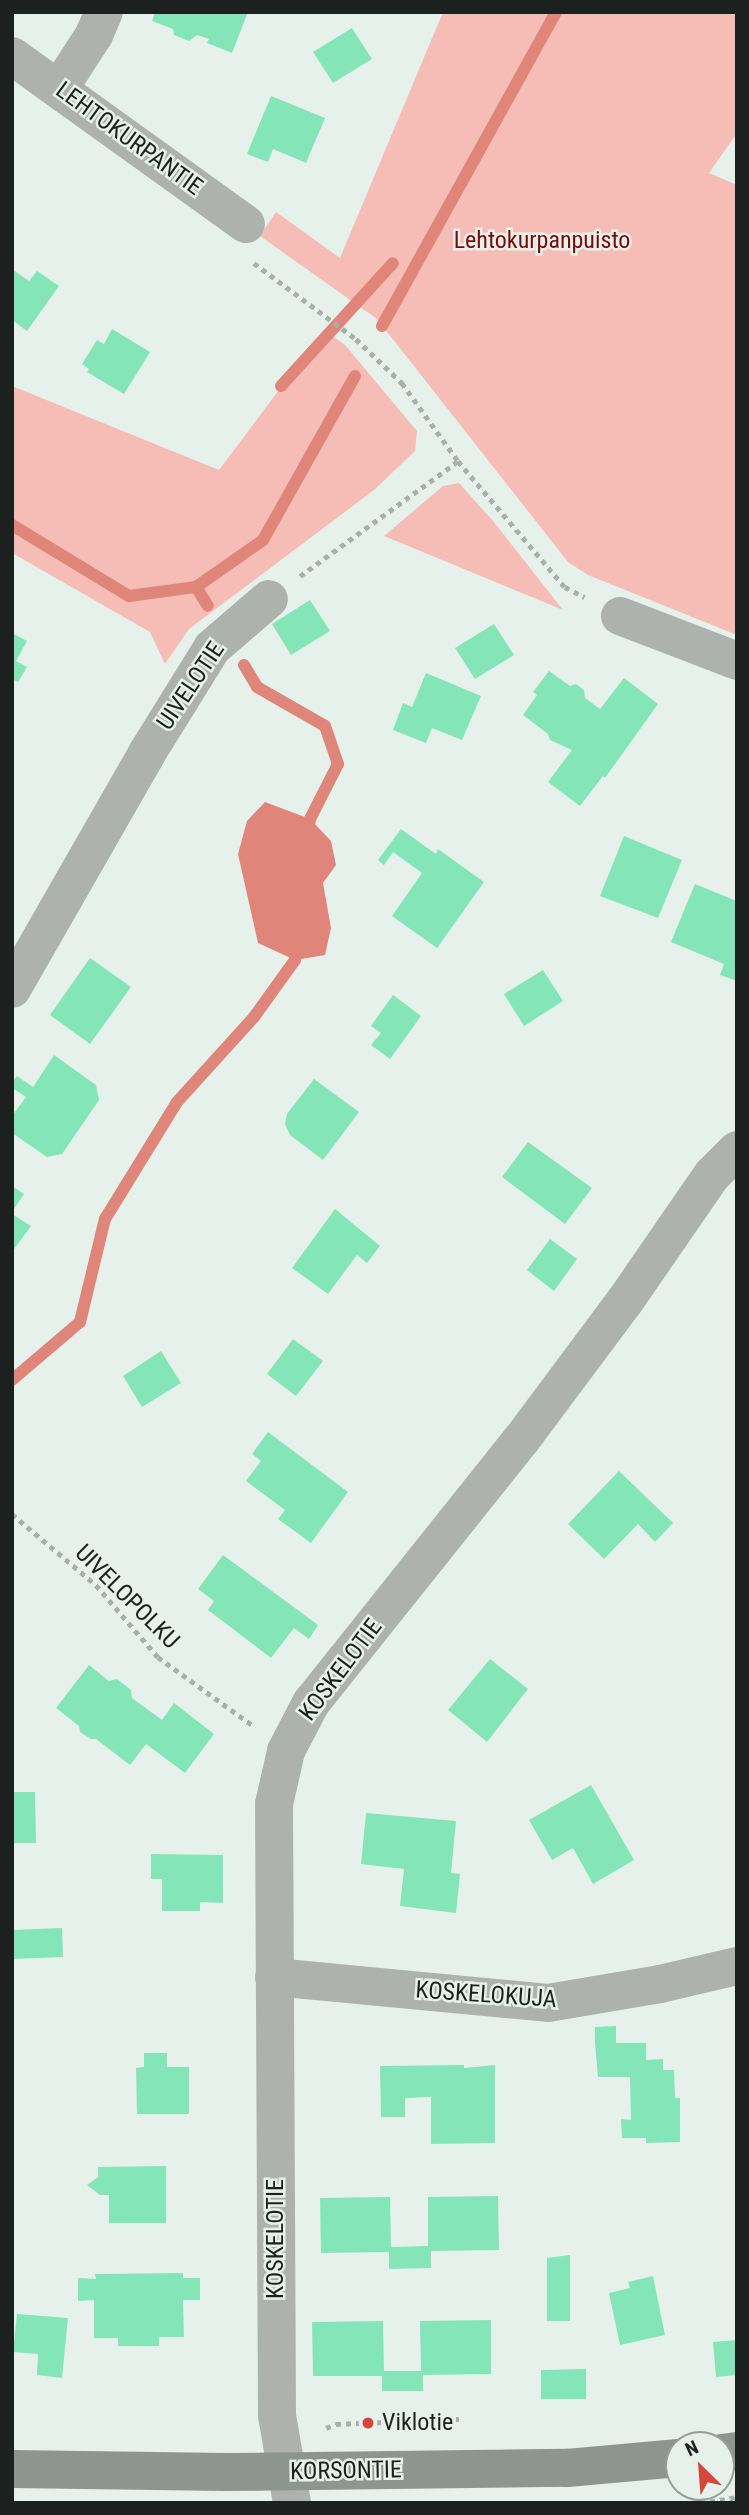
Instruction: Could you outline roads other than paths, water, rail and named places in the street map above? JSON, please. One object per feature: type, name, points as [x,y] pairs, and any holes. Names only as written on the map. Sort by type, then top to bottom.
[{"type":"main road","name":"KORSONTIE","points":[[12,2469],[289,2487],[665,2459]]},
{"type":"street","points":[[59,89],[94,35],[104,12]]},
{"type":"street","name":"LEHTOKURPANTIE","points":[[12,56],[246,224]]},
{"type":"street","name":"UIVELOTIE","points":[[12,989],[147,752],[212,648],[268,599]]},
{"type":"street","points":[[620,615],[737,661]]},
{"type":"street","name":"KOSKELOTIE","points":[[289,2487],[277,2415],[274,1978],[274,1804],[286,1751],[311,1703],[522,1439],[625,1301],[712,1175],[737,1150]]},
{"type":"street","name":"KOSKELOKUJA","points":[[274,1978],[548,2003],[660,1984],[737,1966]]},
{"type":"waterway","points":[[382,326],[556,12]]},
{"type":"waterway","points":[[281,386],[393,263]]},
{"type":"waterway","points":[[12,525],[129,596],[196,587],[263,540],[355,376]]},
{"type":"waterway","points":[[196,587],[208,606]]},
{"type":"waterway","points":[[244,665],[257,687],[325,726],[338,764],[310,819],[308,833]]},
{"type":"waterway","points":[[12,1380],[80,1322],[105,1219],[177,1102],[254,1017],[295,960],[297,945]]},
{"type":"place","name":"Viklotie","points":[[368,2423]]},
{"type":"park label","name":"Lehtokurpanpuisto","points":[[542,241]]}]
